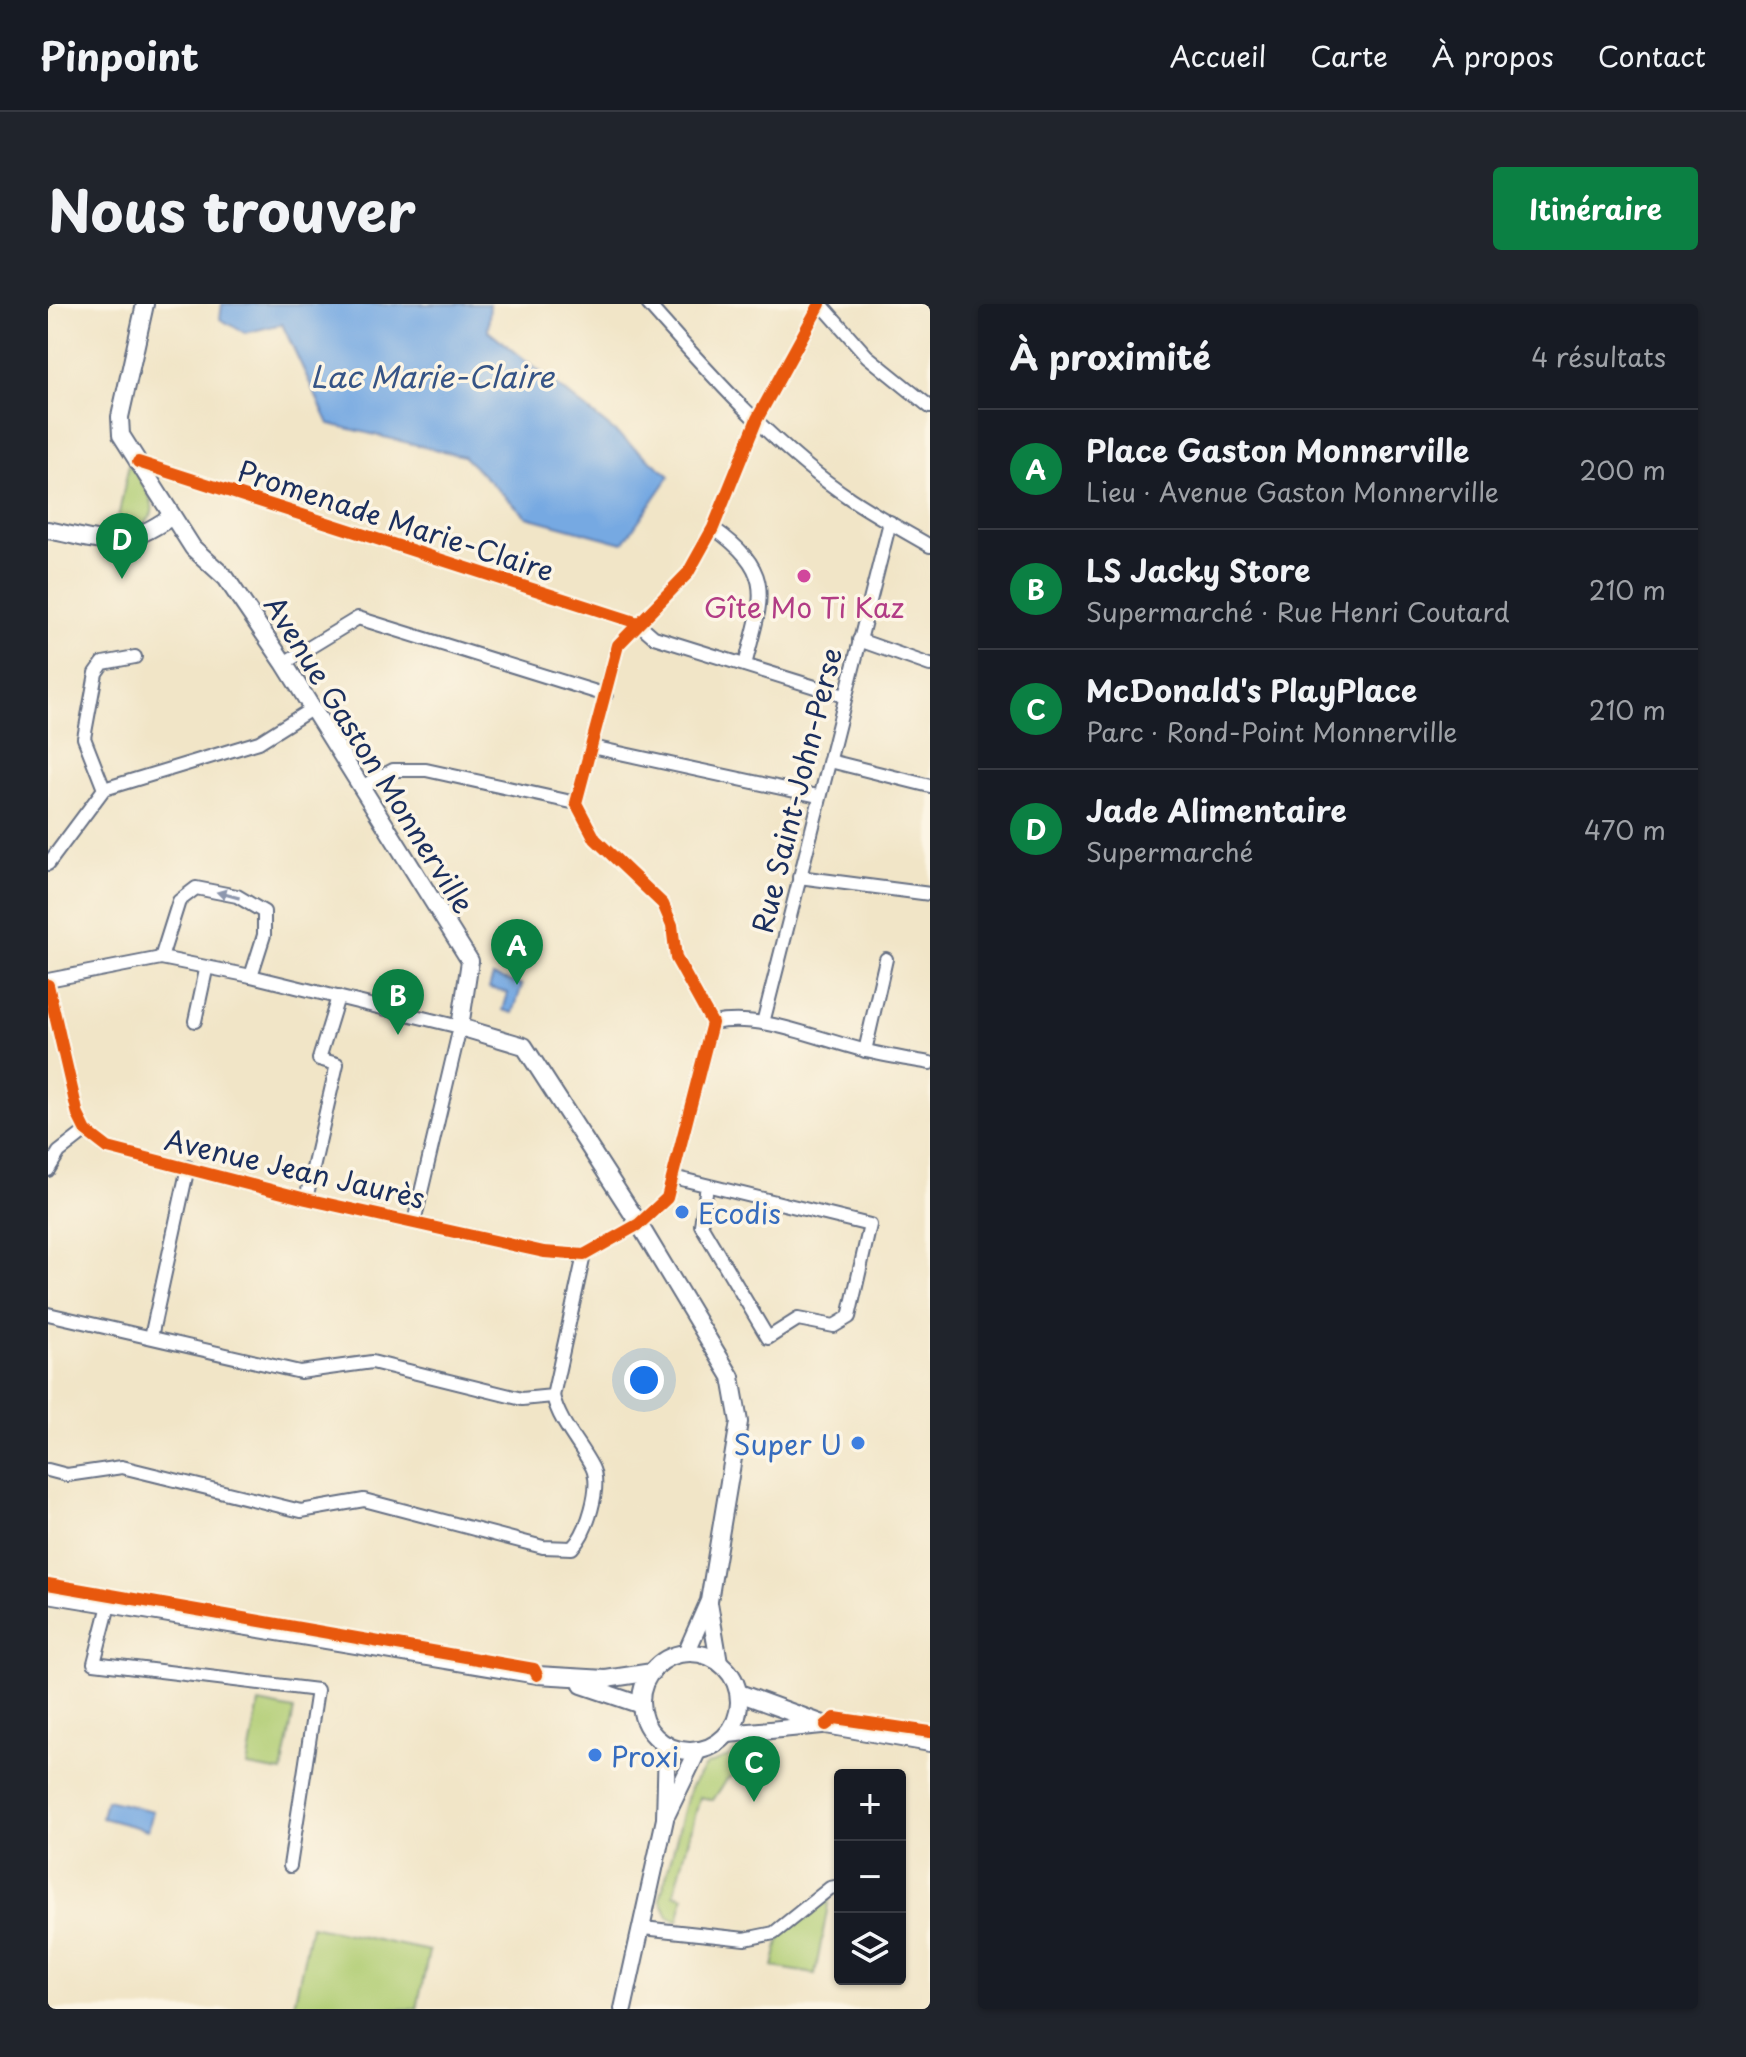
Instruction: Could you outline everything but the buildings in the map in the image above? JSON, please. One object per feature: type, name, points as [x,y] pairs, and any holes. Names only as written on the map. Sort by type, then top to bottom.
[{"type":"street","name":"Avenue Gaston Monnerville","points":[[145,304],[120,417],[121,435],[193,548],[226,578],[284,663],[470,961],[460,1027]]},
{"type":"street","points":[[648,304],[757,419],[849,498],[930,546]]},
{"type":"street","points":[[48,1470],[67,1475],[122,1467],[301,1511],[364,1500],[543,1547],[572,1548],[582,1538],[592,1507],[594,1470],[558,1415],[553,1396],[584,1255],[639,1224],[667,1198],[712,1023],[676,958],[672,925],[663,904],[595,839],[576,803],[618,645],[688,573],[713,528],[757,419],[820,304],[867,356],[930,407]]},
{"type":"street","points":[[48,530],[112,543],[127,542],[172,516]]},
{"type":"street","name":"Rue Saint-John-Perse","points":[[763,1023],[818,796],[830,761],[890,522]]},
{"type":"street","points":[[713,528],[737,545],[760,576],[761,605],[745,665]]},
{"type":"street","points":[[284,663],[358,618],[606,695]]},
{"type":"street","points":[[638,623],[654,637],[844,696]]},
{"type":"street","points":[[859,640],[930,665]]},
{"type":"street","points":[[104,789],[84,738],[96,673],[103,663],[135,657]]},
{"type":"street","points":[[48,864],[104,789],[259,742],[313,708]]},
{"type":"street","points":[[592,747],[818,796]]},
{"type":"street","points":[[830,761],[930,786]]},
{"type":"street","points":[[363,786],[393,770],[426,770],[576,803]]},
{"type":"street","points":[[799,877],[930,894]]},
{"type":"street","points":[[161,958],[179,901],[196,888],[237,896],[264,912],[264,935],[251,976]]},
{"type":"street","points":[[48,1170],[59,1152],[86,1131],[78,1115],[54,1036],[48,982],[161,958],[338,997],[524,1046],[639,1224],[731,1377],[739,1422],[709,1601],[686,1653]]},
{"type":"street","points":[[865,1051],[886,959]]},
{"type":"street","points":[[195,1021],[206,970]]},
{"type":"street","points":[[306,1199],[337,1064],[319,1059],[338,997]]},
{"type":"street","points":[[712,1023],[728,1020],[763,1023],[865,1051],[930,1063]]},
{"type":"street","points":[[414,1222],[460,1027]]},
{"type":"street","name":"Avenue Jean Jaurès","points":[[86,1131],[108,1148],[306,1199],[544,1252],[584,1255]]},
{"type":"street","points":[[151,1337],[188,1167]]},
{"type":"street","points":[[673,1177],[870,1225],[849,1317],[834,1326],[798,1319],[768,1338],[701,1225],[707,1186]]},
{"type":"street","points":[[48,1314],[300,1372],[372,1362],[522,1399],[553,1396]]},
{"type":"street","points":[[48,1594],[537,1675],[608,1691],[641,1705]]},
{"type":"street","points":[[709,1601],[719,1662]]},
{"type":"street","points":[[109,1605],[94,1663],[317,1690],[290,1866]]},
{"type":"street","points":[[686,1653],[709,1656],[719,1662],[734,1679],[739,1693],[736,1721],[728,1734],[698,1750],[667,1745],[649,1728],[641,1705],[645,1682],[661,1662],[686,1653]]},
{"type":"street","points":[[537,1675],[606,1679],[652,1672]]},
{"type":"street","points":[[739,1693],[826,1725],[930,1743]]},
{"type":"street","points":[[728,1734],[826,1725]]},
{"type":"street","points":[[623,2009],[665,1819],[667,1745]]},
{"type":"street","points":[[665,1819],[698,1750]]},
{"type":"street","points":[[643,1928],[688,1930],[745,1939],[774,1933],[834,1887]]},
{"type":"green space","points":[[129,463],[150,498],[151,516],[133,529],[115,534]]},
{"type":"green space","points":[[259,1703],[294,1710],[282,1772],[247,1766]]},
{"type":"green space","points":[[757,1737],[773,1738],[764,1774],[747,1769],[727,1779],[713,1800],[700,1797],[674,1894],[684,1897],[678,1921],[669,1917],[660,1899],[690,1788],[706,1765],[729,1757],[739,1745]]},
{"type":"green space","points":[[830,1896],[815,1974],[773,1967],[781,1933]]},
{"type":"green space","points":[[311,1926],[429,1951],[417,2009],[293,2009]]},
{"type":"water","name":"Lac Marie-Claire","points":[[222,304],[490,304],[488,330],[670,476],[623,543],[527,517],[463,456],[329,424],[282,324],[245,333],[220,319]]},
{"type":"water","points":[[493,976],[522,985],[513,1013],[503,1010],[508,993],[489,988]]},
{"type":"water","points":[[106,1800],[153,1811],[148,1830],[102,1818]]},
{"type":"cycle path","points":[[48,985],[78,1115],[86,1131],[108,1148],[306,1199],[544,1252],[584,1255],[639,1224],[667,1198],[712,1023],[676,958],[672,925],[663,904],[595,839],[576,803],[618,645],[688,573],[713,528],[757,419],[820,304]]},
{"type":"cycle path","name":"Promenade Marie-Claire","points":[[138,462],[638,623]]},
{"type":"cycle path","points":[[48,1584],[534,1669],[537,1675]]},
{"type":"cycle path","points":[[826,1725],[835,1718],[930,1732]]},
{"type":"place","name":"Gîte Mo Ti Kaz","points":[[804,576]]},
{"type":"place","name":"Jade Alimentaire","points":[[122,579]]},
{"type":"place","name":"Place Gaston Monnerville","points":[[517,985]]},
{"type":"place","name":"LS Jacky Store","points":[[398,1035]]},
{"type":"place","name":"Ecodis","points":[[682,1212]]},
{"type":"place","name":"Super U","points":[[858,1443]]},
{"type":"place","name":"Proxi","points":[[595,1755]]},
{"type":"place","name":"McDonald's PlayPlace","points":[[754,1802]]}]
